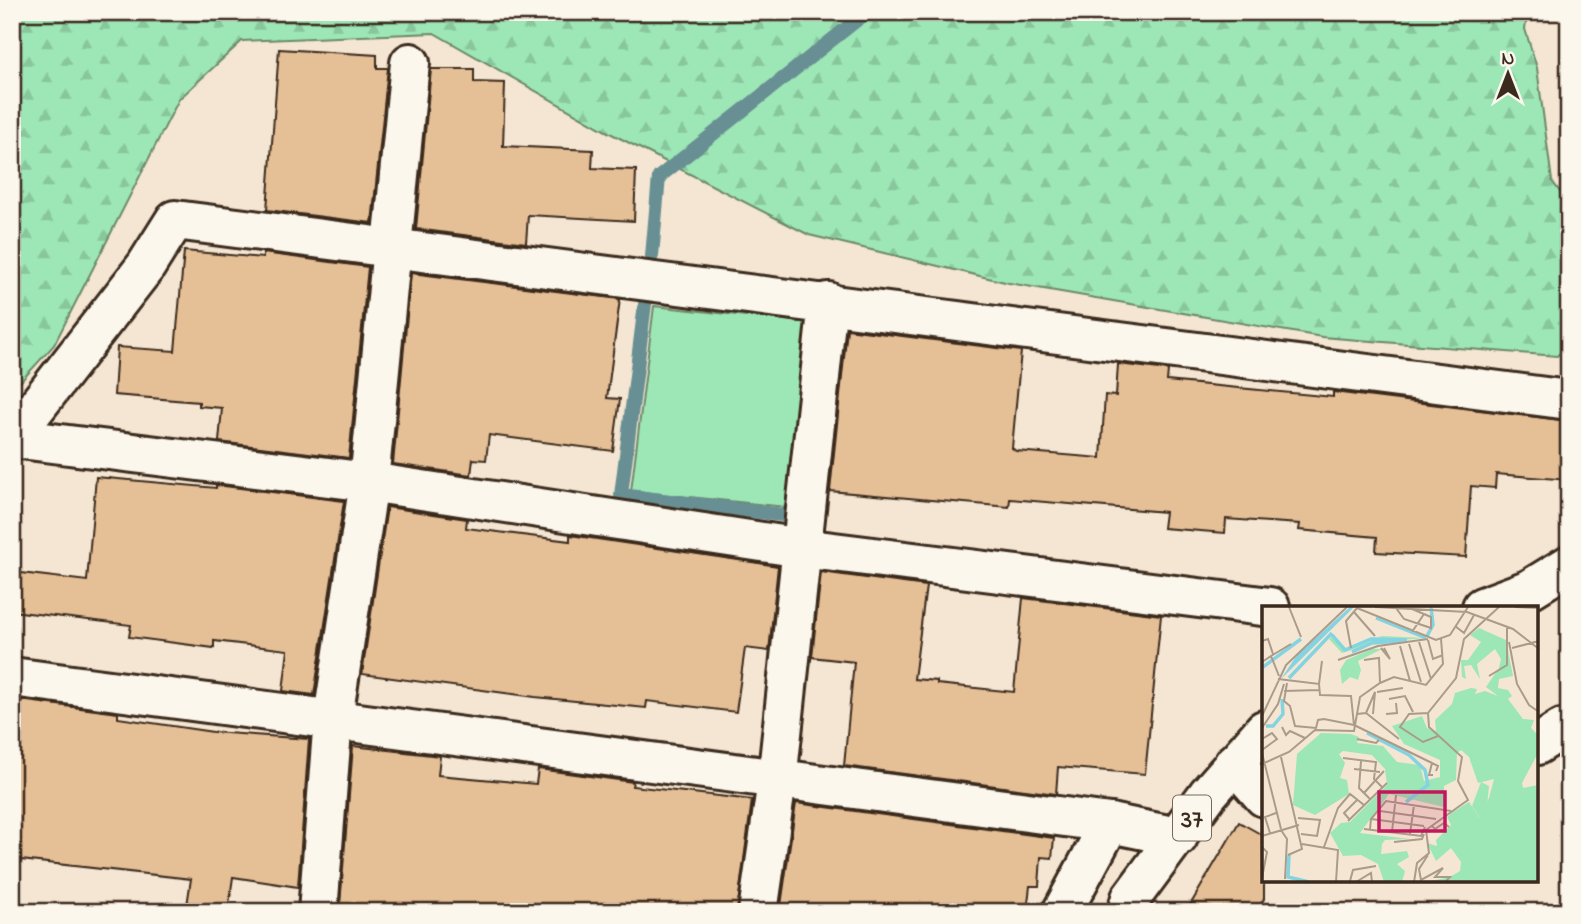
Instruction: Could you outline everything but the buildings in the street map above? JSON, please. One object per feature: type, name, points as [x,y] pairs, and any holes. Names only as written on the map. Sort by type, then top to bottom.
[{"type":"street","points":[[318,912],[334,718],[369,482],[410,63]]},
{"type":"street","points":[[12,438],[146,266],[175,220],[828,302],[1569,400]]},
{"type":"street","points":[[758,912],[777,781],[828,302]]},
{"type":"street","points":[[12,438],[369,482],[802,548],[1262,606]]},
{"type":"street","points":[[1485,606],[1530,589],[1569,565]]},
{"type":"street","points":[[12,677],[334,718],[777,781],[1110,823],[1178,837]]},
{"type":"street","points":[[1539,744],[1562,729],[1569,736]]},
{"type":"street","name":"37","points":[[1123,907],[1234,763],[1262,732]]},
{"type":"street","points":[[1234,763],[1262,795]]},
{"type":"street","points":[[1062,912],[1110,823]]},
{"type":"green space","points":[[12,12],[1528,12],[1525,29],[1537,68],[1552,181],[1569,204],[1569,344],[1557,356],[1322,337],[1009,283],[809,235],[606,131],[434,33],[242,41],[179,99],[54,345],[12,391]]},
{"type":"green space","points":[[654,306],[811,323],[786,507],[631,491]]},
{"type":"waterway","points":[[652,256],[659,177],[867,12]]},
{"type":"waterway","points":[[645,304],[621,495],[783,515]]}]
